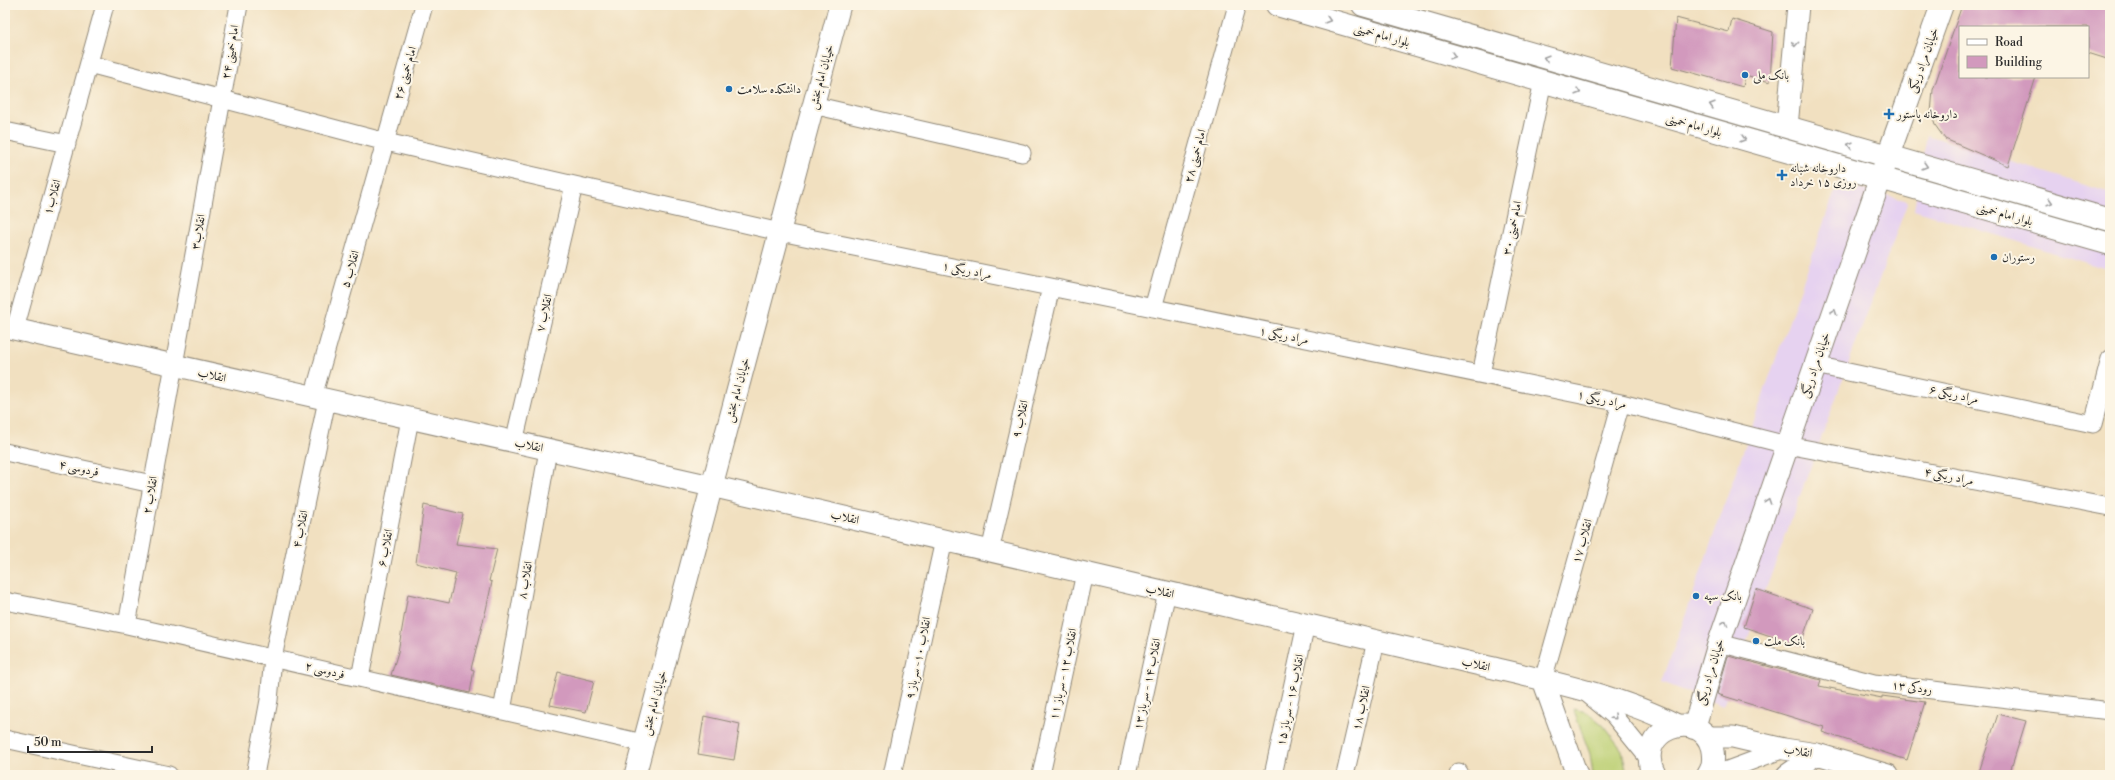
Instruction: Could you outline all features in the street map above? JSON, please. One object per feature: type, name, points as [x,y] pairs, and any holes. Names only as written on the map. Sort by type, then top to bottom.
[{"type":"main road","name":"بلوار امام خمینی","points":[[1277,5],[2110,244]]},
{"type":"main road","name":"بلوار امام خمینی","points":[[1363,5],[1416,12],[1787,127],[2110,220]]},
{"type":"main road","name":"خیابان مراد ریگی","points":[[1693,730],[1718,643],[1942,5]]},
{"type":"main road","points":[[1650,770],[1650,750],[1654,740],[1669,728],[1693,730],[1714,754],[1713,763],[1708,775]]},
{"type":"street","name":"انقلاب۱","points":[[10,328],[67,144],[105,5]]},
{"type":"street","name":"امام خمینی ۲۴","points":[[222,99],[239,5]]},
{"type":"street","name":"امام خمینی ۲۶","points":[[386,142],[424,5]]},
{"type":"street","name":"خیابان امام بخش","points":[[635,775],[840,5]]},
{"type":"street","name":"امام خمینی ۲۸","points":[[1153,308],[1237,5]]},
{"type":"street","points":[[1787,127],[1798,5]]},
{"type":"street","name":"مراد ریگی ۱","points":[[89,64],[386,142],[780,232],[1621,403],[1787,445]]},
{"type":"street","name":"امام خمینی ۳۰","points":[[1481,374],[1543,81]]},
{"type":"street","name":"انقلاب۳","points":[[174,366],[222,99]]},
{"type":"street","points":[[813,105],[1022,153]]},
{"type":"street","points":[[5,130],[67,144]]},
{"type":"street","name":"انقلاب ۵","points":[[320,399],[386,142]]},
{"type":"street","name":"انقلاب ۷","points":[[514,442],[574,185]]},
{"type":"street","name":"انقلاب ۹","points":[[990,551],[1051,287]]},
{"type":"street","name":"انقلاب","points":[[10,328],[711,486],[1543,680],[1653,712],[1693,730],[1733,737],[1784,749],[1817,754],[1888,775]]},
{"type":"street","name":"مراد ریگی ۶","points":[[1815,364],[2093,424],[2110,359]]},
{"type":"street","name":"انقلاب ۲","points":[[127,625],[174,366]]},
{"type":"street","name":"انقلاب ۴","points":[[255,775],[269,700],[273,658],[320,399]]},
{"type":"street","name":"انقلاب ۱۷","points":[[1543,680],[1621,403]]},
{"type":"street","name":"انقلاب ۶","points":[[360,678],[410,419]]},
{"type":"street","name":"مراد ریگی ۴","points":[[1787,445],[2110,507]]},
{"type":"street","name":"انقلاب ۸","points":[[502,711],[548,450]]},
{"type":"street","name":"فردوسی ۴","points":[[5,452],[152,484]]},
{"type":"street","name":"انقلاب ۱۰- سرباز ۹","points":[[892,775],[944,540]]},
{"type":"street","name":"انقلاب ۱۲ - سرباز ۱۱","points":[[1041,775],[1085,573]]},
{"type":"street","name":"انقلاب ۱۴ - سرباز ۱۳","points":[[1127,775],[1167,592]]},
{"type":"street","name":"فردوسی ۲","points":[[5,601],[127,625],[643,743]]},
{"type":"street","name":"انقلاب ۱۶ - سرباز ۱۵","points":[[1273,775],[1306,624]]},
{"type":"street","name":"انقلاب ۱۸","points":[[1345,775],[1376,641]]},
{"type":"street","name":"رودکی ۱۳","points":[[1718,643],[1874,683],[2110,711]]},
{"type":"street","points":[[1543,680],[1577,775]]},
{"type":"street","points":[[1584,692],[1614,716],[1650,770]]},
{"type":"street","points":[[5,739],[168,775]]},
{"type":"street","points":[[1714,775],[1784,749]]},
{"type":"street","points":[[1788,775],[1817,754]]},
{"type":"shaded area","points":[[1927,135],[2110,193],[2110,270],[1914,210]]},
{"type":"shaded area","points":[[1838,182],[1908,201],[1723,706],[1662,682]]},
{"type":"green space","points":[[1573,709],[1587,712],[1603,725],[1622,750],[1627,775],[1593,775],[1590,754]]},
{"type":"building","points":[[1962,5],[2110,5],[2110,60],[2089,53],[2089,26],[1959,26],[1959,78],[2036,78],[2008,166],[1945,139],[1935,125],[1931,113],[1933,90]]},
{"type":"building","points":[[1676,18],[1729,32],[1732,19],[1773,32],[1770,82],[1745,75],[1743,87],[1672,67]]},
{"type":"building","points":[[424,505],[463,514],[456,544],[497,549],[489,581],[492,582],[486,610],[471,669],[474,670],[470,693],[391,675],[398,652],[408,594],[449,603],[456,573],[416,563]]},
{"type":"building","points":[[1756,589],[1813,609],[1800,646],[1744,627]]},
{"type":"building","points":[[1728,656],[1821,680],[1819,686],[1882,698],[1882,696],[1925,702],[1907,760],[1822,732],[1824,727],[1717,694]]},
{"type":"building","points":[[558,672],[594,681],[586,712],[550,705]]},
{"type":"building","points":[[1998,714],[2026,721],[2009,775],[1978,775]]},
{"type":"building","points":[[704,716],[740,724],[734,760],[698,754]]},
{"type":"place","name":"بانک ملی","points":[[1745,75]]},
{"type":"place","name":"دانشکده سلامت","points":[[729,89]]},
{"type":"place","name":"داروخانه پاستور","points":[[1889,114]]},
{"type":"place","name":"داروخانه شبانه روزی ۱۵ خرداد","points":[[1782,175]]},
{"type":"place","name":"رستوران","points":[[1994,257]]},
{"type":"place","name":"بانک سپه","points":[[1696,596]]},
{"type":"place","name":"بانک ملت","points":[[1756,641]]}]
